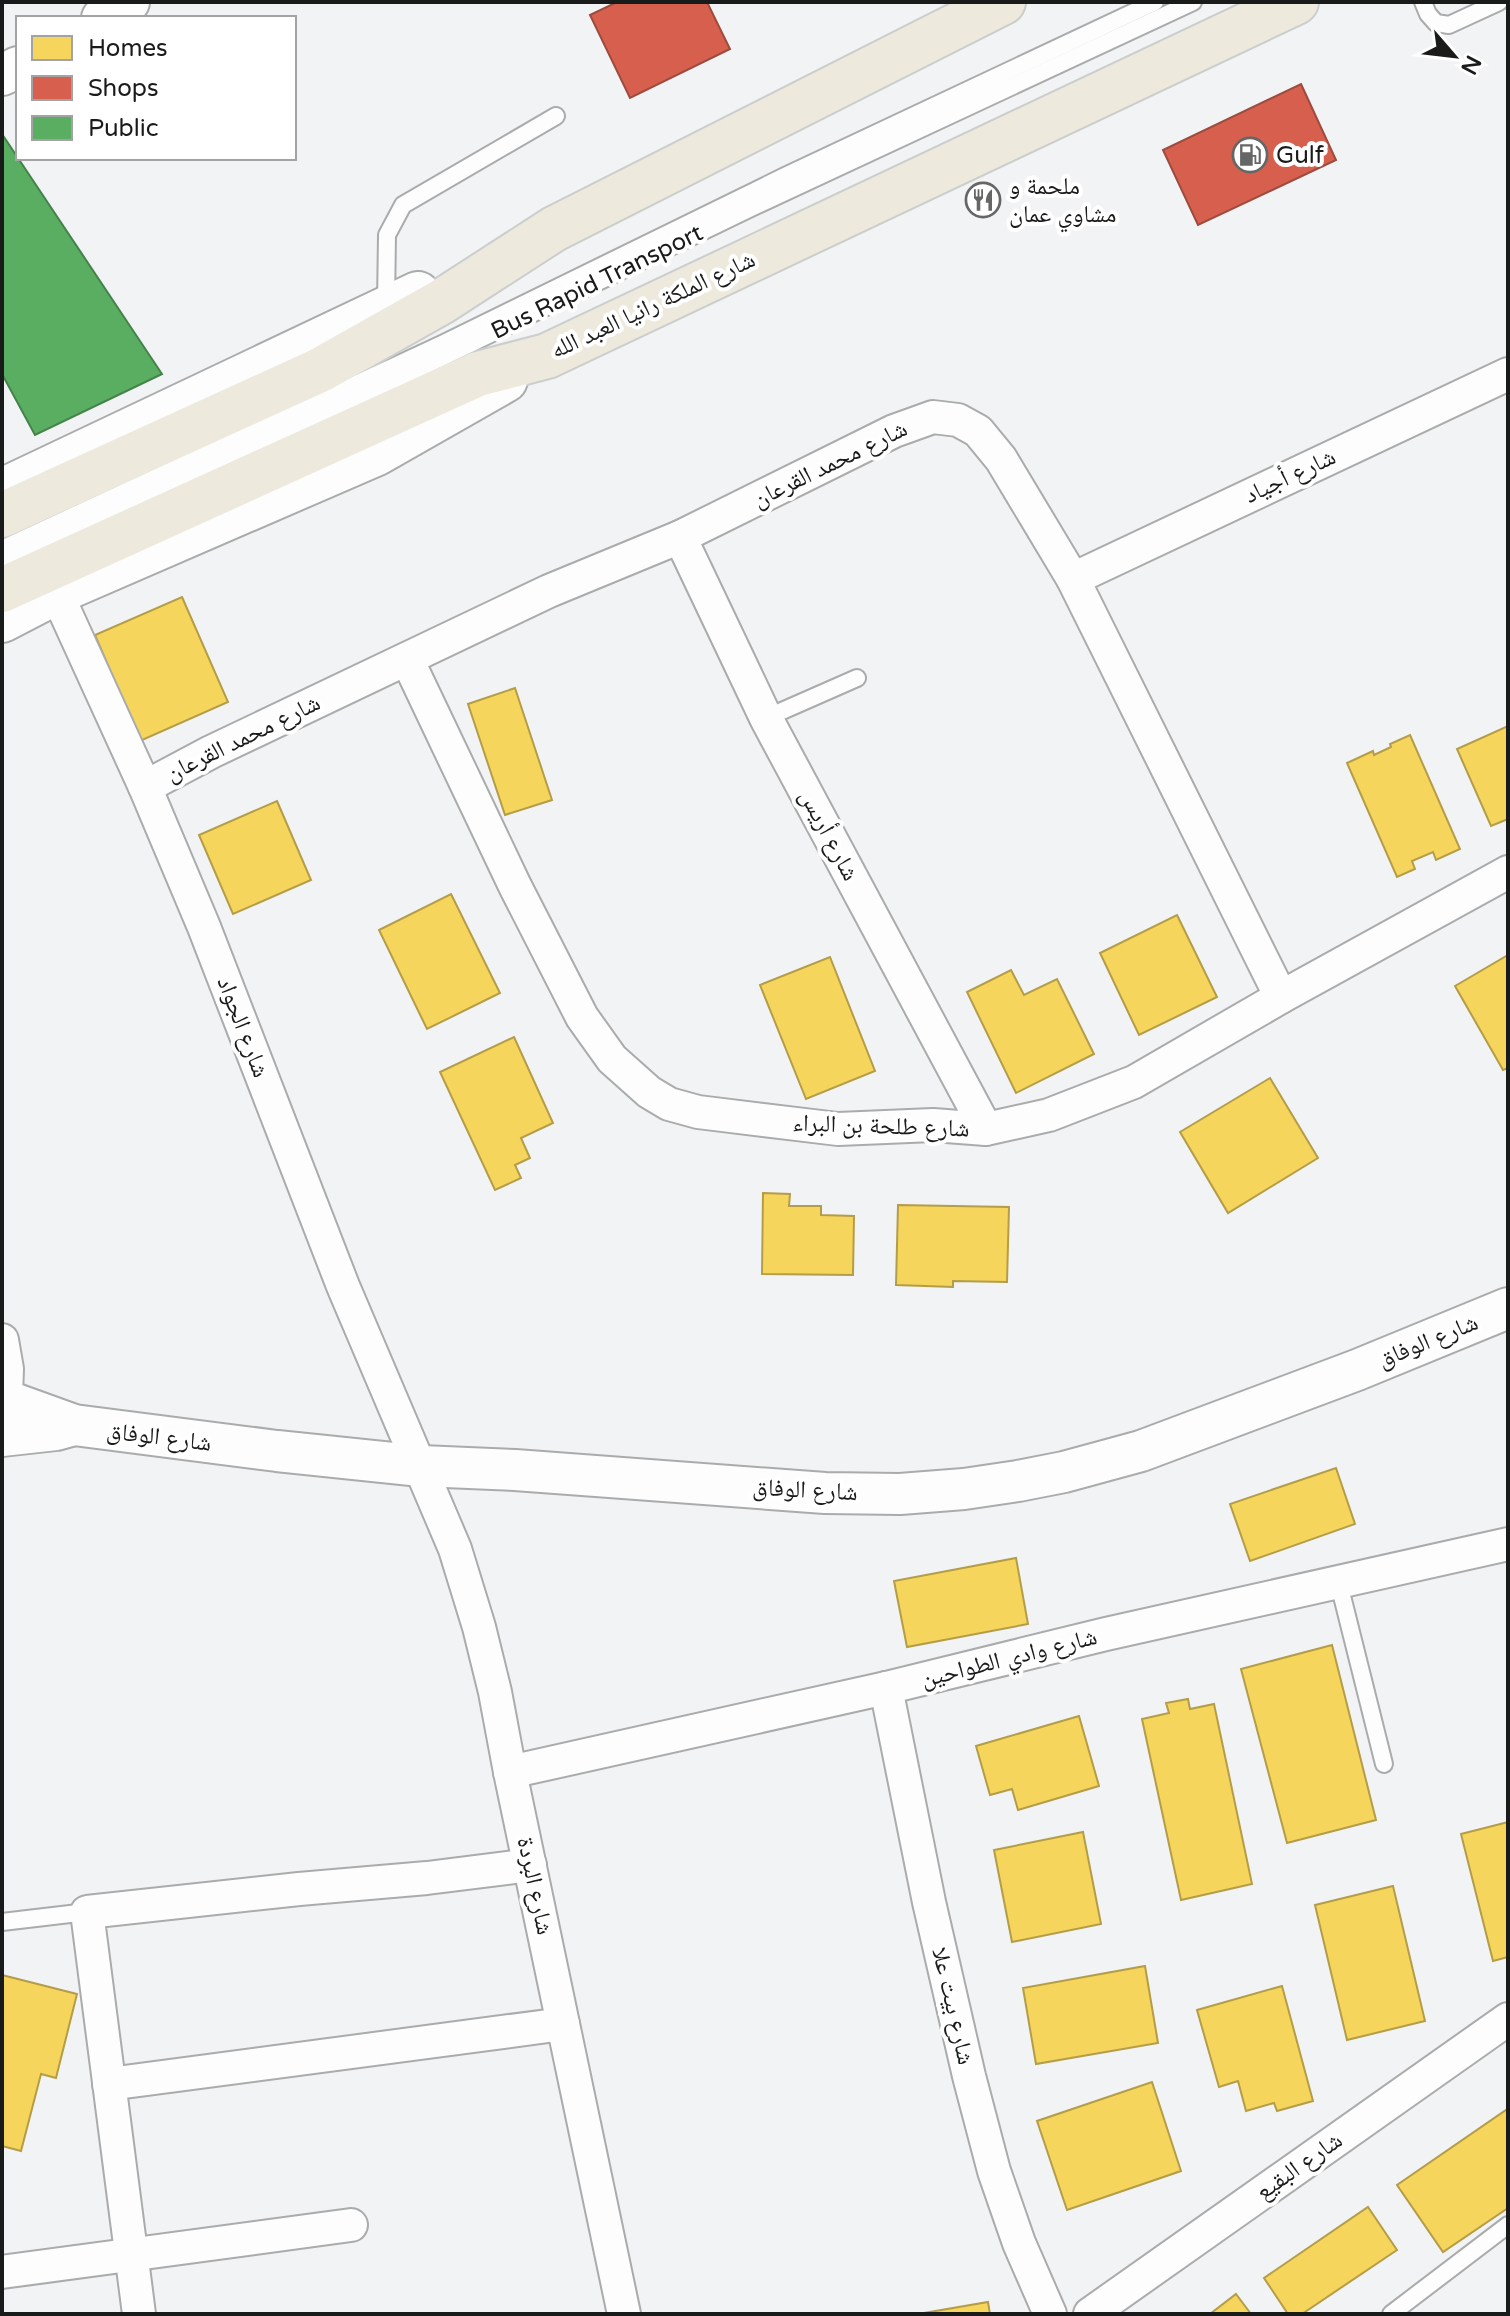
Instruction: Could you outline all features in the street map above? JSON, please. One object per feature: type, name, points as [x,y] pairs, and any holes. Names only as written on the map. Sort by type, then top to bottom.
[{"type":"main road","points":[[2,491],[554,229],[1003,2]]},
{"type":"main road","name":"شارع الملكة رانيا العبد الله","points":[[2,590],[478,374],[547,356],[1296,2]]},
{"type":"main road","points":[[2,515],[320,370],[441,302],[554,229]]},
{"type":"main road","points":[[2,620],[56,592],[377,453],[547,356]]},
{"type":"street","points":[[105,16],[129,2]]},
{"type":"street","name":"شارع أجياد","points":[[1073,579],[1508,374]]},
{"type":"street","name":"شارع محمد القرعان","points":[[145,787],[211,752],[549,591],[680,537],[894,431],[920,420],[945,417],[966,423],[987,440],[1073,579],[1281,997]]},
{"type":"street","name":"شارع أريس","points":[[680,537],[766,718],[986,1129]]},
{"type":"street","name":"شارع الجواد","points":[[56,592],[145,787],[204,927],[343,1286],[421,1466]]},
{"type":"street","name":"شارع طلحة بن البراء","points":[[407,659],[515,886],[582,1017],[612,1059],[649,1092],[669,1104],[698,1112],[838,1129],[933,1125],[986,1129],[1049,1115],[1134,1082],[1508,872]]},
{"type":"street","name":"شارع الوفاق","points":[[4,1417],[421,1466],[825,1493],[900,1494],[1018,1481],[1141,1451],[1357,1370],[1508,1308]]},
{"type":"street","points":[[2,1340],[7,1369],[4,1417]]},
{"type":"street","name":"شارع البردة","points":[[421,1466],[469,1588],[495,1692],[624,2314]]},
{"type":"street","name":"شارع وادي الطواحين","points":[[510,1772],[886,1688],[1338,1580],[1508,1544]]},
{"type":"street","name":"شارع بيت علا","points":[[886,1688],[929,1902],[990,2157],[1019,2243],[1050,2314]]},
{"type":"street","points":[[139,2314],[87,1912],[530,1865]]},
{"type":"street","name":"شارع البقيع","points":[[1090,2314],[1508,2019]]},
{"type":"street","points":[[109,2084],[563,2024]]},
{"type":"street","points":[[2,2272],[351,2225]]},
{"type":"lane","name":"Bus Rapid Transport","points":[[2,549],[444,343],[785,176],[1155,2]]},
{"type":"lane","name":"Bus Rapid Transport","points":[[2,564],[1193,2]]},
{"type":"lane","points":[[1423,2],[1436,23],[1449,25],[1499,2]]},
{"type":"lane","points":[[386,309],[387,235],[403,205],[556,116]]},
{"type":"lane","points":[[766,718],[857,678]]},
{"type":"lane","points":[[1338,1580],[1384,1764]]},
{"type":"lane","points":[[2,1922],[87,1912]]},
{"type":"lane","points":[[1391,2314],[1508,2225]]},
{"type":"building: Homes","points":[[182,597],[228,702],[140,741],[95,635]]},
{"type":"building: Homes","points":[[515,688],[552,800],[505,815],[468,704]]},
{"type":"building: Homes","points":[[1508,726],[1508,819],[1491,826],[1457,749]]},
{"type":"building: Homes","points":[[1410,735],[1460,849],[1436,860],[1433,852],[1412,861],[1415,869],[1397,877],[1347,763],[1373,751],[1374,755]]},
{"type":"building: Homes","points":[[277,801],[311,880],[233,914],[199,835]]},
{"type":"building: Homes","points":[[451,894],[500,993],[427,1029],[379,930]]},
{"type":"building: Homes","points":[[1177,915],[1217,997],[1139,1035],[1100,953]]},
{"type":"building: Homes","points":[[1508,955],[1508,1068],[1503,1070],[1455,986]]},
{"type":"building: Homes","points":[[830,957],[875,1071],[806,1099],[760,985]]},
{"type":"building: Homes","points":[[1011,970],[1024,995],[1057,979],[1094,1054],[1016,1093],[967,992]]},
{"type":"building: Homes","points":[[514,1037],[553,1123],[521,1138],[530,1158],[515,1165],[521,1178],[495,1190],[440,1072]]},
{"type":"building: Homes","points":[[1270,1078],[1318,1158],[1228,1213],[1180,1132]]},
{"type":"building: Homes","points":[[763,1193],[790,1194],[789,1206],[821,1206],[821,1215],[854,1216],[853,1275],[762,1274]]},
{"type":"building: Homes","points":[[898,1205],[1009,1207],[1007,1282],[953,1281],[953,1287],[896,1285]]},
{"type":"building: Homes","points":[[1336,1468],[1355,1524],[1250,1561],[1230,1504]]},
{"type":"building: Homes","points":[[1016,1558],[1028,1624],[907,1647],[894,1581]]},
{"type":"building: Homes","points":[[1332,1645],[1376,1820],[1287,1843],[1241,1669]]},
{"type":"building: Homes","points":[[1188,1699],[1190,1709],[1214,1704],[1252,1884],[1181,1900],[1142,1719],[1169,1713],[1166,1703]]},
{"type":"building: Homes","points":[[1079,1716],[1099,1786],[1018,1810],[1012,1789],[990,1795],[976,1746]]},
{"type":"building: Homes","points":[[1508,1822],[1508,1957],[1493,1961],[1461,1834]]},
{"type":"building: Homes","points":[[1083,1832],[1101,1924],[1012,1942],[994,1850]]},
{"type":"building: Homes","points":[[1393,1886],[1425,2021],[1347,2040],[1315,1905]]},
{"type":"building: Homes","points":[[1145,1966],[1158,2043],[1036,2064],[1023,1988]]},
{"type":"building: Homes","points":[[2,1975],[77,1994],[56,2078],[41,2074],[21,2151],[2,2146]]},
{"type":"building: Homes","points":[[1282,1986],[1313,2101],[1277,2111],[1274,2103],[1246,2111],[1238,2081],[1219,2087],[1197,2010]]},
{"type":"building: Homes","points":[[1152,2082],[1181,2171],[1067,2210],[1037,2121]]},
{"type":"building: Homes","points":[[1506,2110],[1508,2208],[1443,2252],[1397,2185]]},
{"type":"building: Homes","points":[[1368,2207],[1397,2250],[1302,2314],[1288,2314],[1264,2278]]},
{"type":"building: Homes","points":[[1236,2294],[1251,2314],[1210,2314]]},
{"type":"building: Homes","points":[[988,2302],[990,2314],[918,2314]]},
{"type":"building: Shops","points":[[617,2],[707,2],[730,49],[630,98],[590,15]]},
{"type":"building: Shops","name":"Gulf","points":[[1301,84],[1336,160],[1198,225],[1163,150]]},
{"type":"building: Public","points":[[2,134],[16,160],[19,160],[162,374],[35,435],[2,374]]},
{"type":"place","name":"Gulf","points":[[1250,155]]},
{"type":"place","name":"ملحمة و مشاوي عمان","points":[[983,200]]}]
